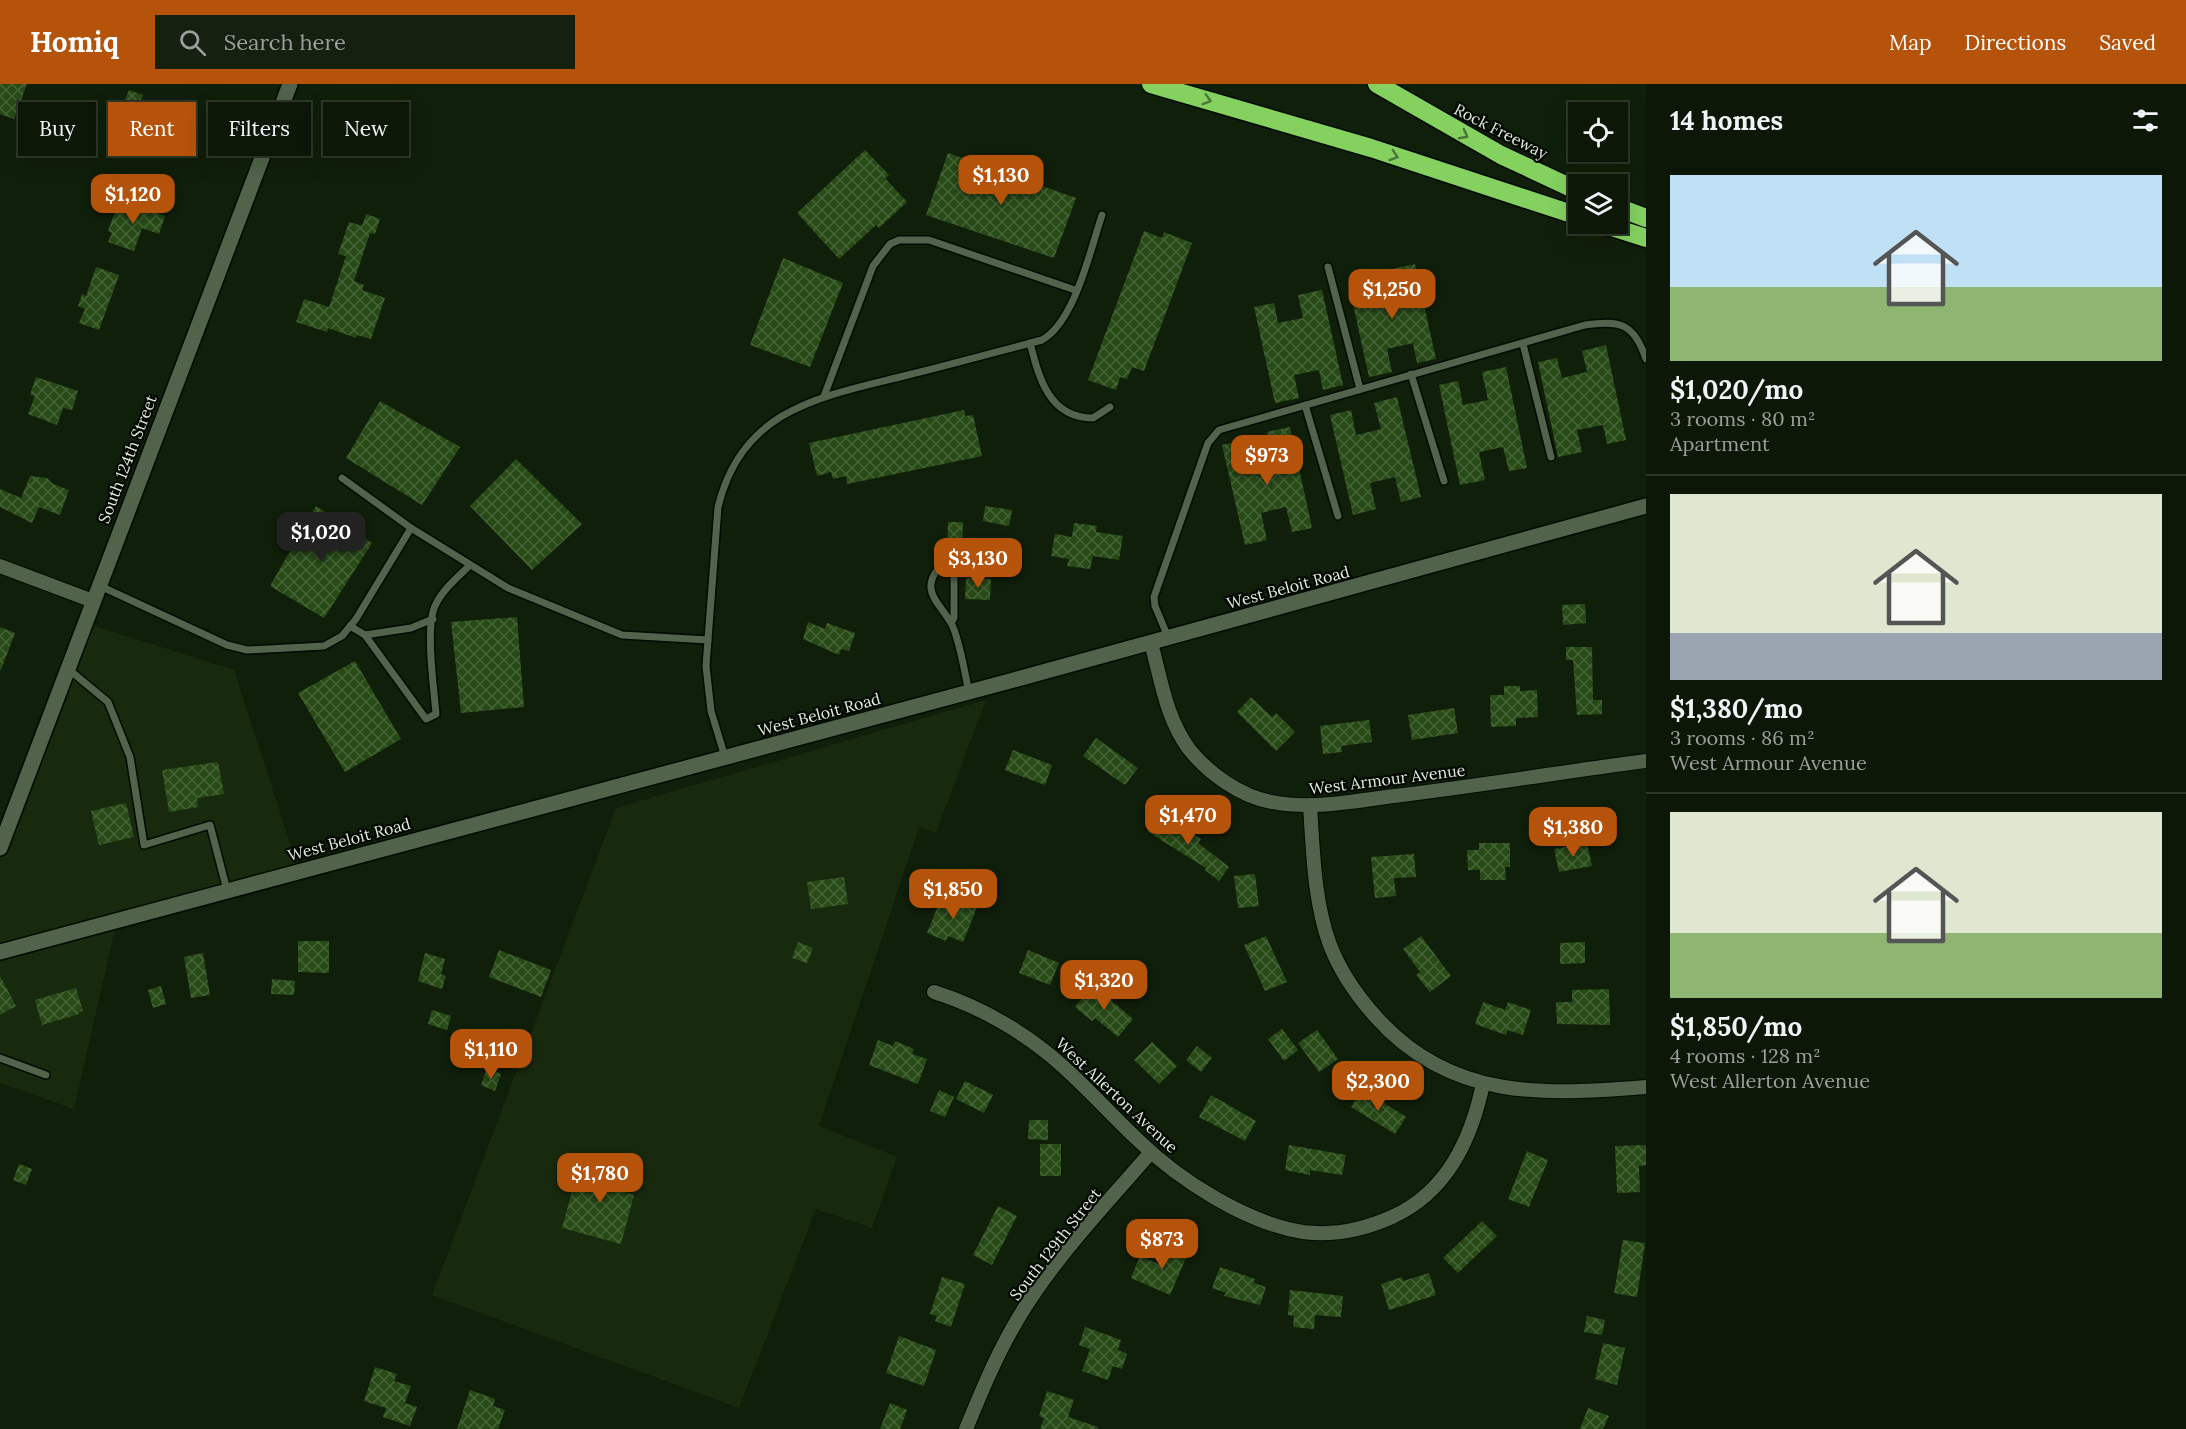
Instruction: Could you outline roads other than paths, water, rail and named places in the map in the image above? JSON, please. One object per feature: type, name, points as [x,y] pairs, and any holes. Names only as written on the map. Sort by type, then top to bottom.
[{"type":"highway","points":[[1151,84],[1371,148],[1568,213]]},
{"type":"highway","name":"Rock Freeway","points":[[1377,84],[1501,155],[1568,185]]},
{"type":"highway","points":[[1628,211],[1646,218]]},
{"type":"highway","points":[[1628,232],[1646,238]]},
{"type":"main road","name":"South 124th Street","points":[[0,848],[290,84]]},
{"type":"main road","name":"West Beloit Road","points":[[0,952],[1152,643],[1646,506]]},
{"type":"street","points":[[0,566],[93,601]]},
{"type":"street","name":"West Armour Avenue","points":[[1152,643],[1170,714],[1190,750],[1203,764],[1234,788],[1261,800],[1310,805],[1449,790],[1646,761]]},
{"type":"street","points":[[1310,805],[1324,924],[1334,956],[1352,987],[1387,1030],[1412,1052],[1447,1072],[1483,1084],[1510,1089],[1546,1092],[1646,1087]]},
{"type":"street","name":"West Allerton Avenue","points":[[934,992],[985,1013],[1040,1047],[1151,1152],[1209,1194],[1275,1225],[1315,1233],[1363,1228],[1401,1213],[1445,1178],[1468,1137],[1483,1084]]},
{"type":"street","name":"South 129th Street","points":[[966,1429],[986,1382],[1021,1314],[1063,1257],[1151,1152]]},
{"type":"lane","points":[[725,757],[707,686],[708,640],[716,524],[723,489],[744,448],[776,417],[824,396],[1042,340],[1060,326],[1076,290],[1102,215]]},
{"type":"lane","points":[[824,396],[873,266],[890,244],[899,240],[929,240],[1076,290]]},
{"type":"lane","points":[[1328,267],[1360,389]]},
{"type":"lane","points":[[1169,638],[1155,606],[1154,597],[1208,442],[1212,436],[1225,427],[1586,325],[1611,321],[1632,332],[1641,343],[1646,359]]},
{"type":"lane","points":[[1030,343],[1039,378],[1050,398],[1067,414],[1080,418],[1093,418],[1110,407]]},
{"type":"lane","points":[[1523,344],[1551,457]]},
{"type":"lane","points":[[1411,374],[1444,481]]},
{"type":"lane","points":[[1305,405],[1338,516]]},
{"type":"lane","points":[[342,478],[411,528],[469,566],[508,588],[622,635],[708,640]]},
{"type":"lane","points":[[98,585],[227,645],[247,650],[324,646],[342,636],[350,626],[411,528]]},
{"type":"lane","points":[[951,623],[954,618],[954,571],[944,561],[934,573],[931,585],[933,598],[951,623],[969,692]]},
{"type":"lane","points":[[350,626],[365,635],[426,719],[436,714],[431,638],[435,606],[448,587],[469,566]]},
{"type":"lane","points":[[365,635],[411,628],[433,619]]},
{"type":"lane","points":[[67,668],[108,702],[130,757],[144,845],[210,825],[227,891]]},
{"type":"lane","points":[[0,1058],[46,1075]]}]
